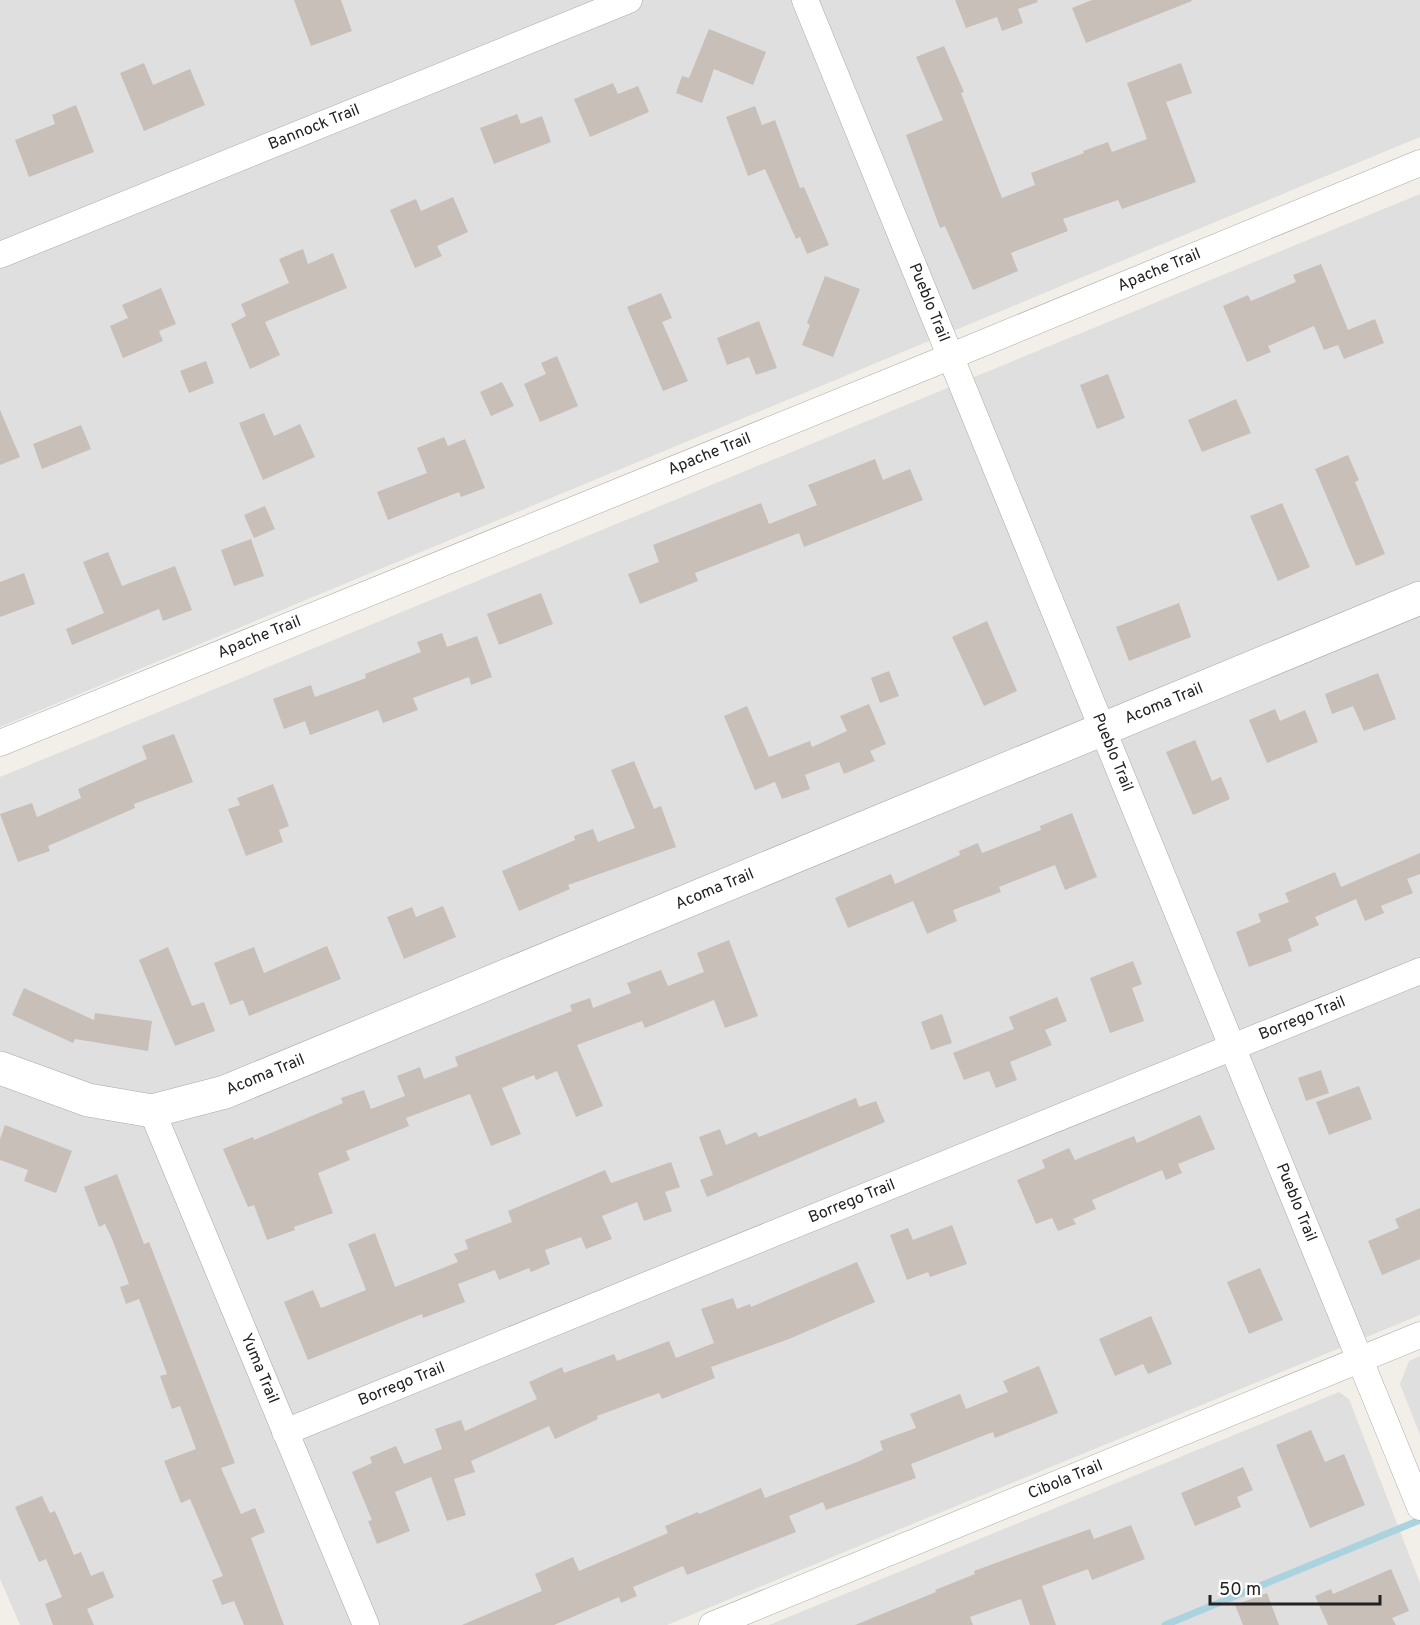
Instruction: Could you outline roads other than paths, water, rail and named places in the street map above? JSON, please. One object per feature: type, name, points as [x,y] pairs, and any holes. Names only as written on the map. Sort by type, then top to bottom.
[{"type":"street","name":"Bannock Trail","points":[[0,255],[629,0]]},
{"type":"street","name":"Pueblo Trail","points":[[805,0],[1420,1507]]},
{"type":"street","name":"Apache Trail","points":[[0,743],[950,357],[1420,163]]},
{"type":"street","name":"Acoma Trail","points":[[0,1068],[88,1100],[152,1111],[225,1092],[1420,598]]},
{"type":"street","name":"Borrego Trail","points":[[285,1432],[1420,971]]},
{"type":"street","name":"Yuma Trail","points":[[152,1111],[366,1625]]},
{"type":"street","name":"Cibola Trail","points":[[712,1625],[1420,1335]]},
{"type":"waterway","points":[[1165,1625],[1420,1520]]}]
